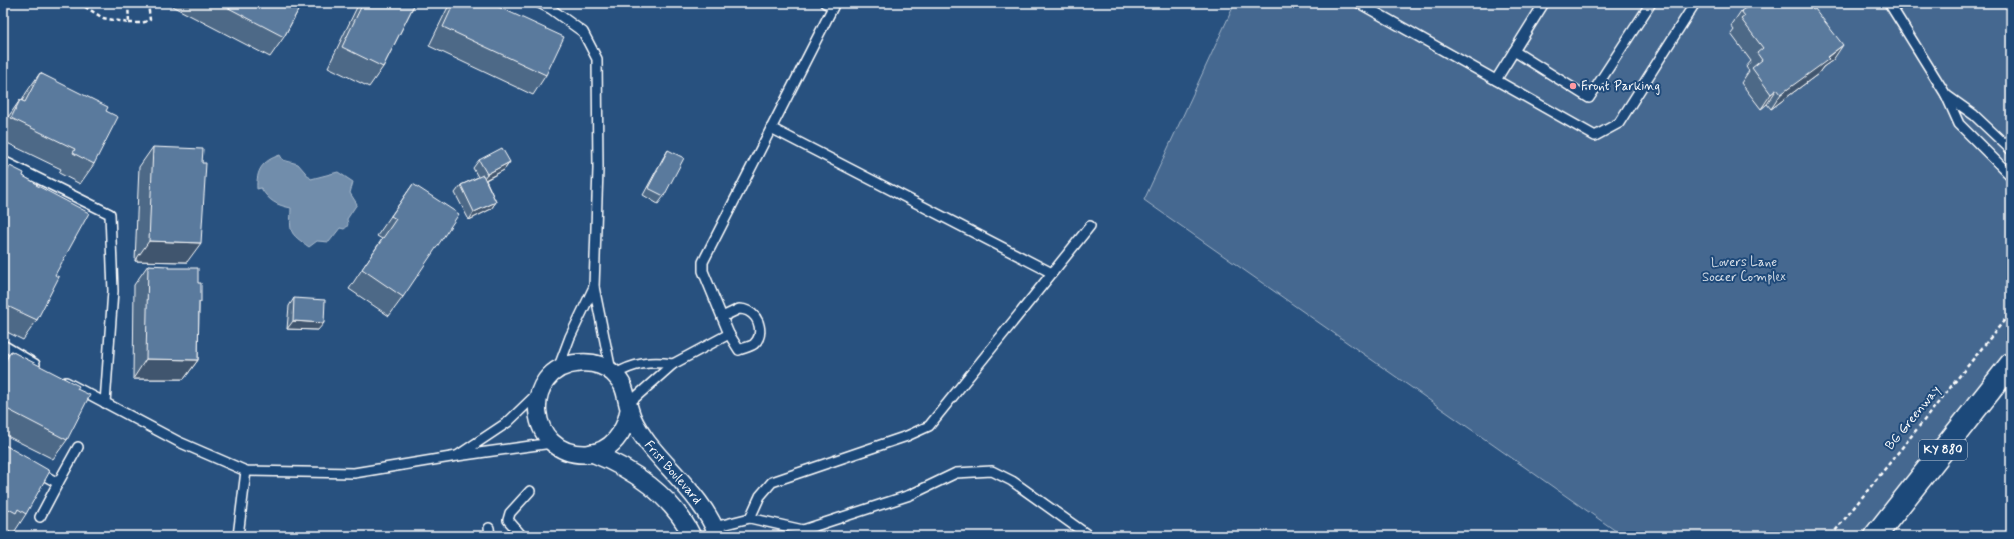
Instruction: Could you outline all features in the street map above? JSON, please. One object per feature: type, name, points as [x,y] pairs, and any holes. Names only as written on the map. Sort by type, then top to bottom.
[{"type":"main road","name":"KY 880","points":[[1875,536],[2011,364]]},
{"type":"street","name":"Frist Boulevard","points":[[629,407],[627,422],[622,433],[614,442],[604,449],[592,453],[578,454],[564,451],[552,443],[543,432],[538,419],[537,405],[540,391],[547,379],[558,370],[571,364],[586,362],[599,365],[613,374],[621,383],[627,396],[629,407],[638,429],[691,493],[716,531]]},
{"type":"street","name":"Frist Boulevard","points":[[592,453],[616,462],[634,474],[657,493],[678,514],[692,536]]},
{"type":"lane","points":[[539,3],[551,9],[583,32],[597,59],[598,169],[594,288],[613,374],[626,367],[642,363],[656,361],[673,364]]},
{"type":"lane","points":[[722,317],[739,309],[748,311],[756,317],[759,328],[759,336],[754,344],[739,350],[729,334],[703,271],[703,262],[833,7],[825,3]]},
{"type":"lane","points":[[1359,3],[1595,136],[1619,123],[1695,3]]},
{"type":"lane","points":[[1496,80],[1544,3]]},
{"type":"lane","points":[[1514,51],[1589,98],[1651,3]]},
{"type":"lane","points":[[1889,3],[1946,95],[1959,124],[2011,176]]},
{"type":"lane","points":[[1946,95],[1974,115],[2011,150]]},
{"type":"lane","points":[[771,128],[1052,273]]},
{"type":"lane","points":[[3,160],[110,214],[114,291],[105,403]]},
{"type":"lane","points":[[750,518],[760,496],[772,482],[907,436],[929,426],[1090,226]]},
{"type":"lane","points":[[558,370],[570,336],[594,288]]},
{"type":"lane","points":[[629,407],[673,364],[729,334]]},
{"type":"lane","points":[[3,345],[41,368]]},
{"type":"lane","points":[[61,379],[180,442],[246,471],[354,473],[457,456],[552,443]]},
{"type":"lane","points":[[457,456],[508,422],[540,391]]},
{"type":"lane","points":[[40,517],[78,447]]},
{"type":"lane","points":[[30,468],[58,483]]},
{"type":"lane","points":[[238,536],[246,471]]},
{"type":"lane","points":[[716,531],[750,518],[803,530],[910,495],[956,473],[992,471],[1012,481],[1089,536]]},
{"type":"lane","points":[[522,536],[508,520],[510,513],[530,491]]},
{"type":"path","points":[[79,3],[103,18],[129,23],[142,23],[150,20],[148,3]]},
{"type":"path","points":[[128,3],[129,23]]},
{"type":"path","name":"BG Greenway","points":[[1832,536],[2011,312]]},
{"type":"green space","name":"Lovers Lane Soccer Complex","points":[[1235,3],[2011,3],[2011,364],[1875,536],[1623,536],[1144,200]]},
{"type":"shaded area","points":[[280,155],[283,160],[298,164],[311,179],[338,172],[353,182],[350,193],[357,204],[347,219],[347,227],[344,229],[340,228],[329,242],[317,241],[309,247],[302,242],[294,235],[292,231],[290,223],[291,208],[273,202],[261,188],[257,189],[259,171],[261,167],[269,160]]},
{"type":"building","points":[[219,3],[302,3],[284,37]]},
{"type":"building","points":[[363,3],[415,3],[383,67],[342,47]]},
{"type":"building","points":[[454,3],[490,3],[564,37],[546,75],[443,27]]},
{"type":"building","points":[[1753,3],[1807,3],[1813,10],[1815,9],[1843,45],[1827,57],[1829,59],[1781,94],[1777,89],[1771,94],[1752,68],[1762,60],[1757,53],[1763,48],[1741,19],[1745,16],[1741,11]]},
{"type":"building","points":[[3,55],[7,57],[3,64]]},
{"type":"building","points":[[40,73],[108,107],[106,111],[118,117],[94,164],[73,153],[75,149],[11,118],[20,100],[25,102]]},
{"type":"building","points":[[153,147],[203,149],[202,163],[206,163],[201,243],[149,241]]},
{"type":"building","points":[[502,148],[510,162],[487,174],[479,160]]},
{"type":"building","points":[[668,150],[684,158],[664,196],[648,188]]},
{"type":"building","points":[[10,166],[24,173],[23,176],[37,184],[36,185],[89,213],[55,275],[59,277],[37,320],[3,304],[3,178]]},
{"type":"building","points":[[483,175],[496,202],[474,212],[461,185]]},
{"type":"building","points":[[413,184],[459,214],[403,297],[362,269],[396,219],[391,216]]},
{"type":"building","points":[[148,265],[168,266],[168,268],[198,268],[198,283],[201,283],[201,302],[199,302],[198,360],[146,359]]},
{"type":"building","points":[[294,298],[325,300],[324,323],[293,321]]},
{"type":"building","points":[[11,351],[79,386],[77,389],[90,395],[67,440],[3,407],[3,366]]},
{"type":"building","points":[[3,444],[50,471],[26,514],[18,509],[16,513],[3,506]]},
{"type":"place","name":"Front Parking","points":[[1573,86]]}]
